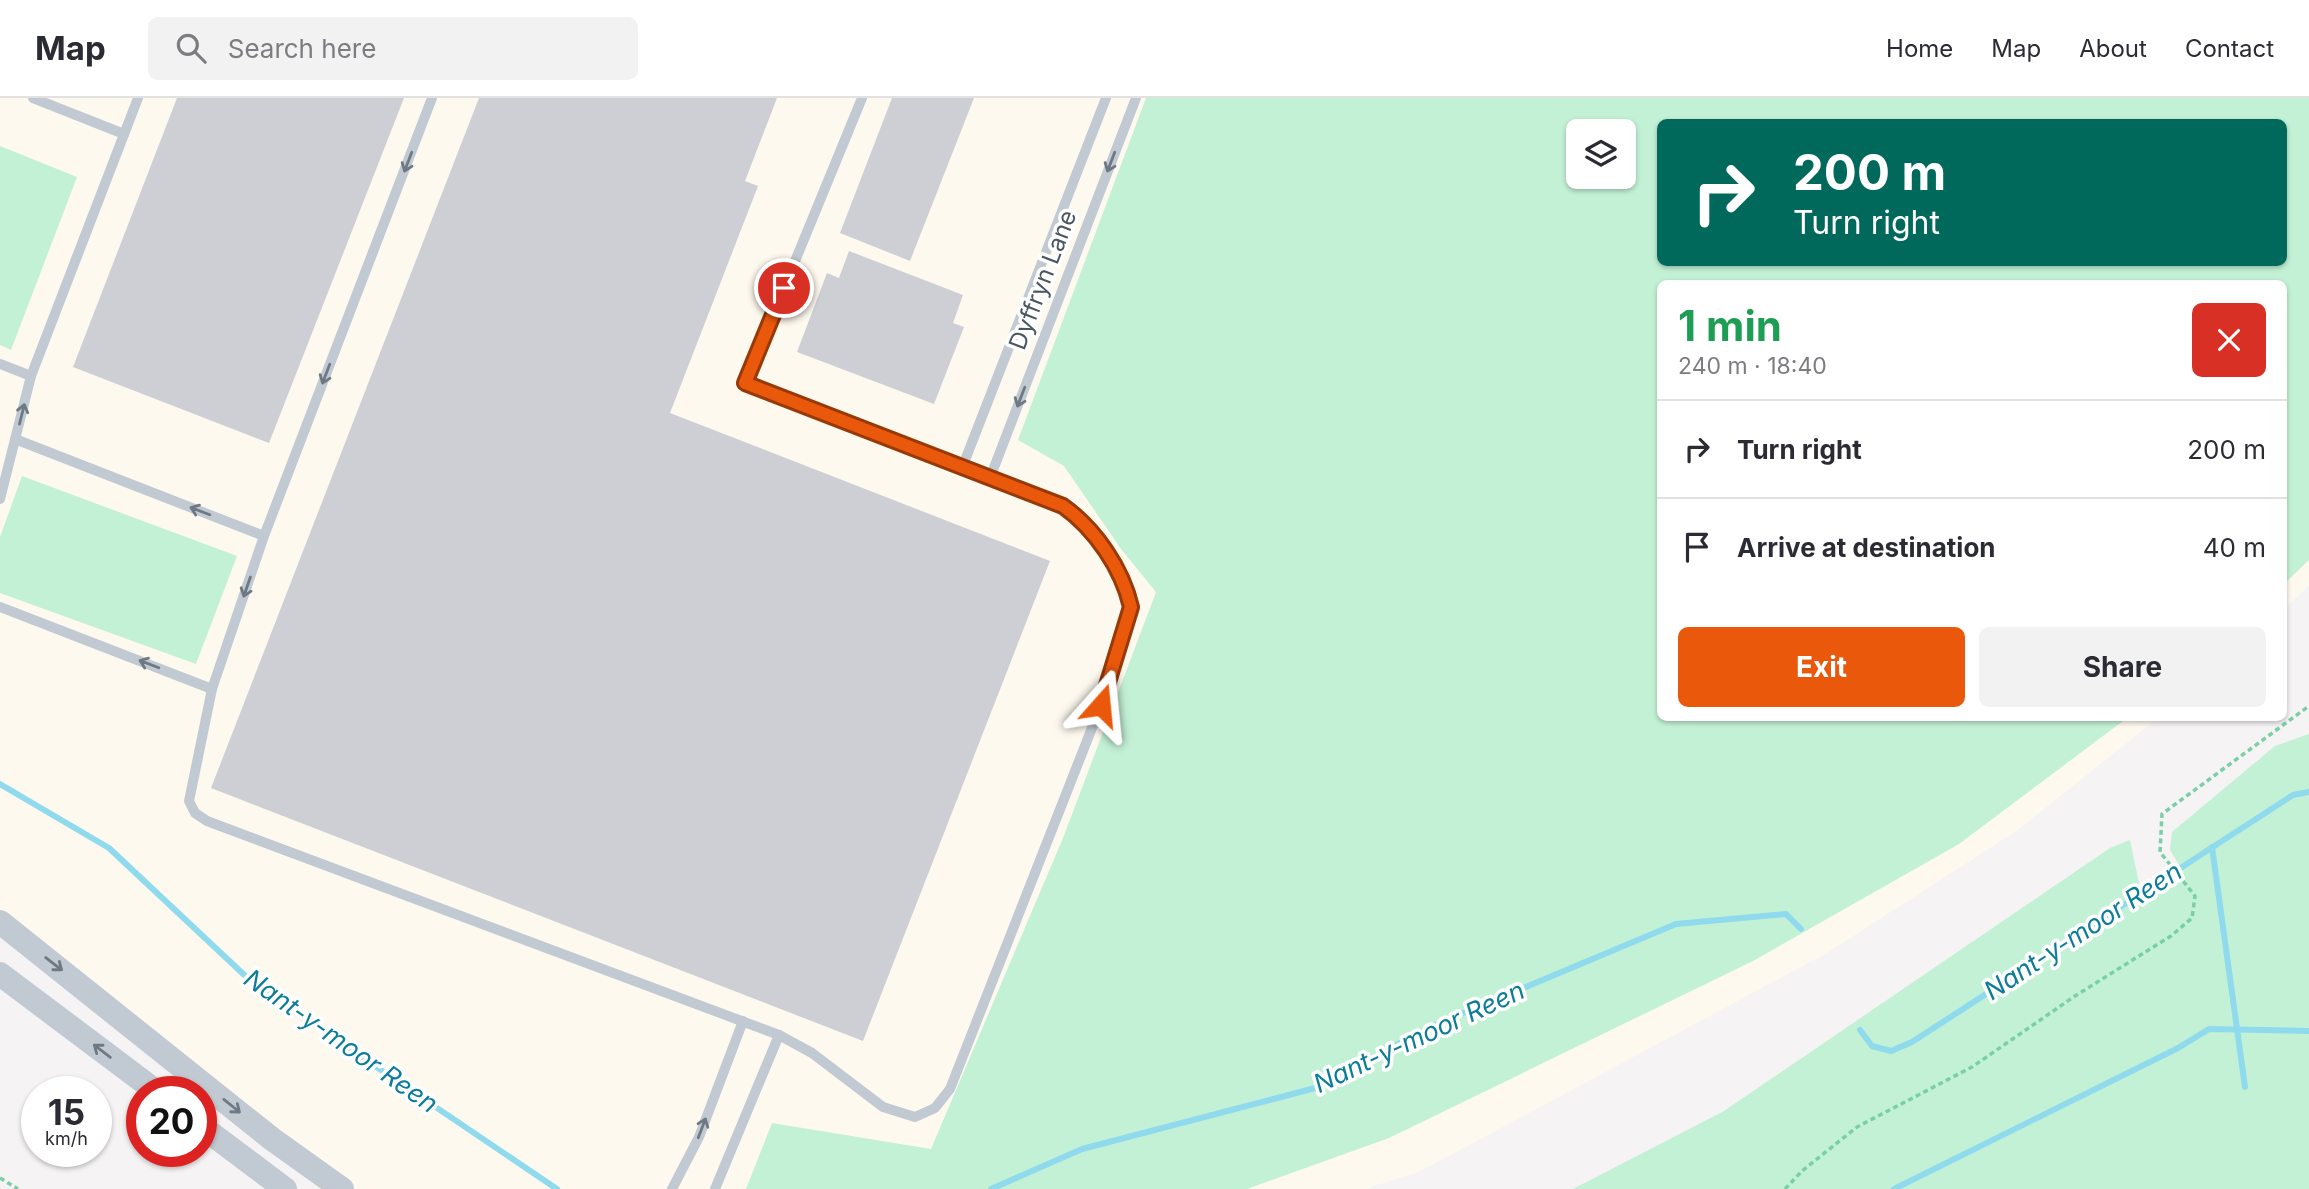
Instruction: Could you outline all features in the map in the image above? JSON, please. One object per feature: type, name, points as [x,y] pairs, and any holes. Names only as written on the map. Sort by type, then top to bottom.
[{"type":"street","points":[[0,922],[272,1139],[342,1189]]},
{"type":"street","points":[[0,974],[136,1076]]},
{"type":"street","points":[[217,1137],[285,1189]]},
{"type":"lane","points":[[33,98],[124,134]]},
{"type":"lane","points":[[0,499],[31,376],[138,98]]},
{"type":"lane","points":[[432,98],[264,536],[212,689],[189,801],[195,813],[206,821],[779,1035],[812,1053],[883,1107],[898,1114],[915,1117],[935,1108],[950,1089],[1101,705],[1129,618],[1128,596],[1097,536],[1081,519],[1063,506],[745,383],[862,98]]},
{"type":"lane","name":"Dyffryn Lane","points":[[962,468],[1106,98]]},
{"type":"lane","name":"Dyffryn Lane","points":[[990,478],[1136,98]]},
{"type":"lane","points":[[0,364],[31,376]]},
{"type":"lane","points":[[15,439],[264,536]]},
{"type":"lane","points":[[0,607],[212,689]]},
{"type":"lane","points":[[672,1189],[699,1137],[743,1021]]},
{"type":"lane","points":[[715,1189],[779,1035]]},
{"type":"path","points":[[1785,1189],[1802,1171],[1857,1128],[1972,1067],[2075,996],[2171,936],[2192,918],[2195,896],[2161,852],[2162,814],[2309,706]]},
{"type":"path","points":[[0,1178],[18,1189]]},
{"type":"shaded area","points":[[0,98],[2309,98],[2309,586],[2287,606],[2287,280],[1657,280],[1657,721],[2154,721],[2018,830],[1827,953],[1419,1172],[1365,1189],[342,1189],[217,1091],[217,1076],[197,1076],[0,922]]},
{"type":"green space","points":[[1146,98],[2309,98],[2309,560],[2287,581],[2287,280],[1657,280],[1657,721],[2123,721],[1959,844],[1753,961],[1389,1138],[1247,1189],[746,1189],[772,1123],[931,1149],[1063,838],[1156,592],[1121,549],[1064,466],[1018,440]]},
{"type":"green space","points":[[0,146],[77,177],[11,350],[0,345]]},
{"type":"green space","points":[[22,476],[237,556],[196,664],[0,593],[0,537]]},
{"type":"green space","points":[[2309,734],[2309,1189],[1573,1189],[1724,1111],[2110,848],[2130,840],[2141,893],[2181,868],[2170,850],[2172,832],[2275,746]]},
{"type":"building","points":[[177,98],[404,98],[269,443],[73,367]]},
{"type":"building","points":[[479,98],[777,98],[745,181],[758,186],[670,413],[1050,561],[863,1041],[211,788]]},
{"type":"building","points":[[892,98],[974,98],[910,261],[840,233]]},
{"type":"building","points":[[849,251],[963,295],[953,323],[964,327],[934,404],[797,352],[827,273],[839,278]]},
{"type":"waterway","name":"Nant-y-moor Reen","points":[[0,784],[109,848],[255,985],[557,1189]]},
{"type":"waterway","name":"Nant-y-moor Reen","points":[[1860,1030],[1872,1046],[1891,1051],[1912,1042],[2293,795],[2309,792]]},
{"type":"waterway","points":[[2212,847],[2245,1087]]},
{"type":"waterway","name":"Nant-y-moor Reen","points":[[991,1189],[1082,1149],[1319,1087],[1430,1027],[1676,924],[1786,914],[1801,929]]},
{"type":"waterway","points":[[1894,1189],[2178,1048],[2209,1029],[2309,1031]]},
{"type":"route","points":[[784,288],[745,383],[1063,506],[1081,519],[1097,536],[1131,607],[1101,705]]}]
